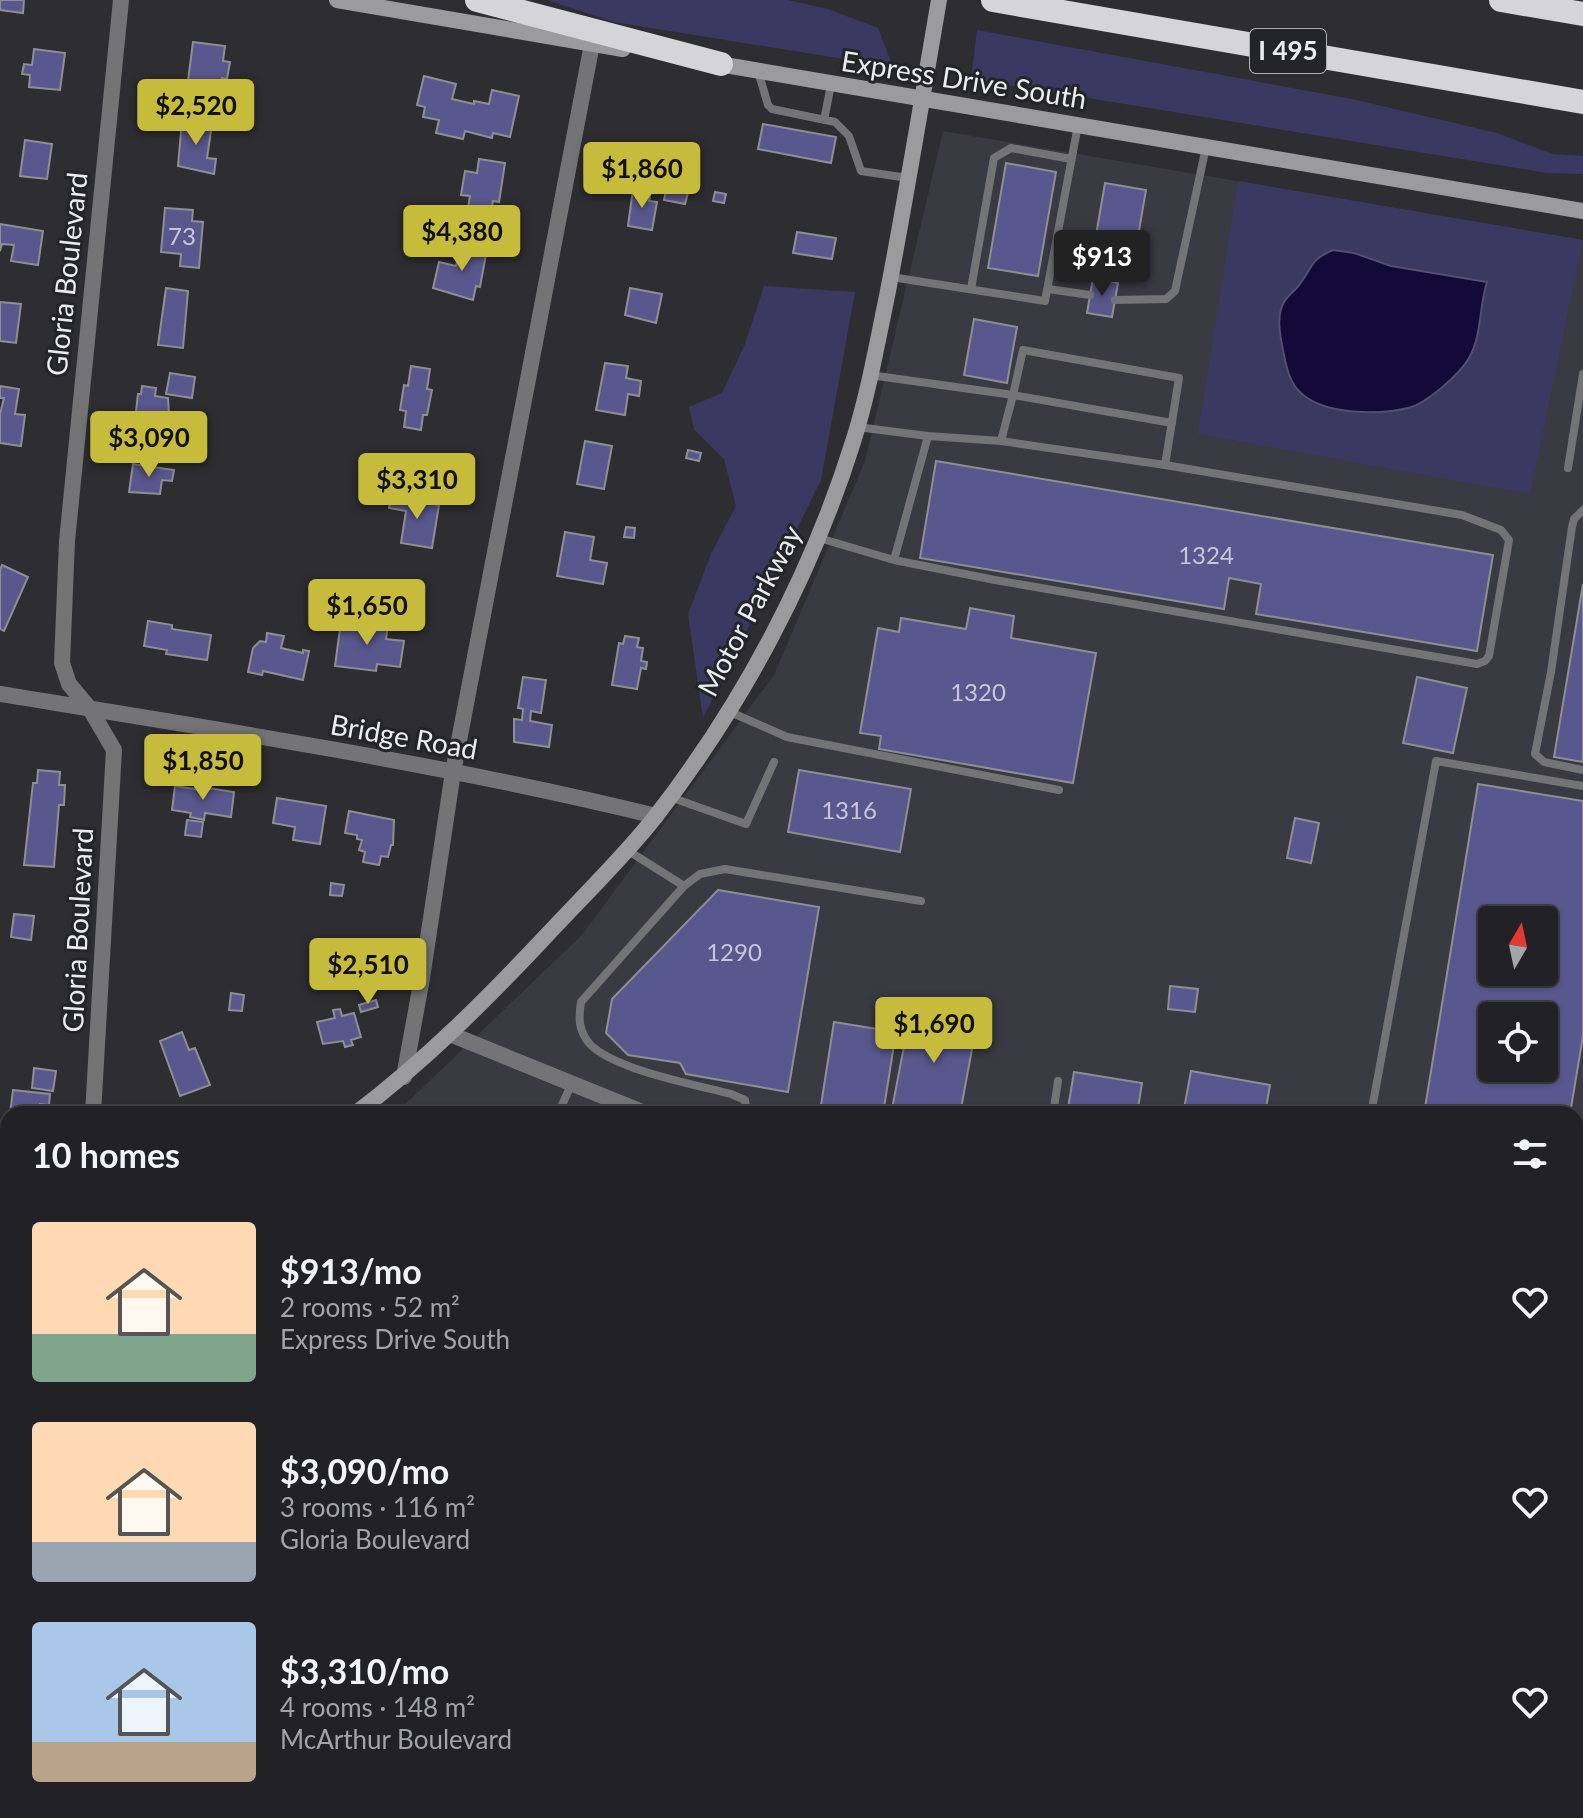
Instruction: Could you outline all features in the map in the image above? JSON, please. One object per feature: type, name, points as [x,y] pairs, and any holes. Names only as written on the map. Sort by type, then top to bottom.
[{"type":"highway","points":[[477,0],[721,64]]},
{"type":"highway","name":"I 495","points":[[993,0],[1583,102]]},
{"type":"highway","points":[[1501,0],[1583,14]]},
{"type":"main road","name":"Express Drive South","points":[[337,0],[1583,211]]},
{"type":"main road","name":"Motor Parkway","points":[[366,1106],[404,1077],[450,1034],[656,816],[728,710],[787,607],[819,538],[857,427],[891,277],[939,0]]},
{"type":"street","name":"Gloria Boulevard","points":[[93,1106],[114,750],[90,709],[69,684],[62,663],[63,620],[67,541],[121,0]]},
{"type":"street","points":[[404,1077],[453,772],[592,44]]},
{"type":"street","name":"Bridge Road","points":[[0,694],[453,772],[656,816]]},
{"type":"street","points":[[450,1034],[626,1106]]},
{"type":"lane","points":[[758,71],[772,109],[835,122],[849,136],[861,171],[909,179]]},
{"type":"lane","points":[[824,120],[831,85]]},
{"type":"lane","points":[[891,277],[1045,301],[1078,125]]},
{"type":"lane","points":[[1115,300],[1166,299],[1175,291],[1206,147]]},
{"type":"lane","points":[[971,289],[994,158],[1011,148],[1071,159]]},
{"type":"lane","points":[[990,182],[1002,184]]},
{"type":"lane","points":[[1053,193],[1064,195]]},
{"type":"lane","points":[[985,212],[997,214]]},
{"type":"lane","points":[[1048,222],[1059,224]]},
{"type":"lane","points":[[978,247],[991,249]]},
{"type":"lane","points":[[1042,258],[1052,260]]},
{"type":"lane","points":[[1048,289],[1090,295]]},
{"type":"lane","points":[[1001,441],[1023,350],[1179,378],[1165,465]]},
{"type":"lane","points":[[1568,468],[1583,374]]},
{"type":"lane","points":[[870,375],[1013,395],[1172,423]]},
{"type":"lane","points":[[819,538],[894,560],[1477,664],[1489,656],[1509,540],[1501,530],[1462,515],[1001,441],[857,427]]},
{"type":"lane","points":[[894,560],[928,436]]},
{"type":"lane","points":[[1583,510],[1574,519],[1572,527],[1553,660],[1535,754],[1544,762],[1583,770]]},
{"type":"lane","points":[[728,710],[787,737],[1059,790]]},
{"type":"lane","points":[[1372,1106],[1436,761],[1583,786]]},
{"type":"lane","points":[[669,797],[746,824],[774,762]]},
{"type":"lane","points":[[626,850],[684,886]]},
{"type":"lane","points":[[746,1106],[745,1100],[731,1094],[616,1063],[587,1041],[579,1021],[581,1002],[684,886],[700,874],[725,869],[921,901]]},
{"type":"lane","points":[[1054,1106],[1058,1081]]},
{"type":"lane","points":[[562,1106],[571,1085]]},
{"type":"shaded area","points":[[547,0],[788,0],[828,9],[878,28],[893,67],[614,22]]},
{"type":"shaded area","points":[[977,30],[1352,99],[1497,133],[1552,154],[1583,156],[1583,174],[1547,173],[971,79]]},
{"type":"shaded area","points":[[943,131],[1583,240],[1583,1106],[403,1106],[582,935],[774,675],[865,461]]},
{"type":"shaded area","points":[[1238,181],[1583,240],[1530,494],[1198,434]]},
{"type":"shaded area","points":[[1333,250],[1354,253],[1391,266],[1487,282],[1476,340],[1469,358],[1450,380],[1424,401],[1396,410],[1353,412],[1312,401],[1294,385],[1281,338],[1279,319],[1282,307],[1316,260]]},
{"type":"shaded area","points":[[764,286],[855,292],[821,480],[703,718],[688,614],[711,554],[736,506],[724,459],[694,429],[689,407],[722,393],[745,344]]},
{"type":"building","points":[[0,0],[24,0],[23,13],[0,10]]},
{"type":"building","points":[[193,42],[225,46],[223,61],[230,62],[227,79],[222,78],[220,92],[187,88]]},
{"type":"building","points":[[34,49],[65,53],[60,90],[29,87],[30,75],[22,74],[24,64],[32,65]]},
{"type":"building","points":[[424,76],[456,84],[452,99],[474,104],[474,101],[489,104],[492,90],[519,96],[510,137],[493,133],[492,138],[465,131],[463,139],[436,133],[439,120],[423,117],[425,107],[417,105]]},
{"type":"building","points":[[182,120],[212,124],[207,158],[216,159],[214,174],[178,166]]},
{"type":"building","points":[[763,124],[836,137],[831,163],[758,149]]},
{"type":"building","points":[[25,140],[52,144],[47,179],[20,176]]},
{"type":"building","points":[[479,159],[505,163],[499,202],[493,201],[490,218],[467,214],[470,196],[461,195],[465,171],[477,173]]},
{"type":"building","points":[[1006,163],[1056,172],[1038,276],[988,268]]},
{"type":"building","points":[[1105,183],[1146,190],[1131,277],[1090,270]]},
{"type":"building","points":[[667,184],[689,189],[685,204],[664,200]]},
{"type":"building","points":[[633,189],[651,192],[649,201],[657,202],[652,230],[628,226]]},
{"type":"building","points":[[715,192],[726,194],[724,203],[713,201]]},
{"type":"building","points":[[165,208],[193,210],[192,221],[203,222],[199,268],[180,266],[181,254],[161,252]]},
{"type":"building","points":[[0,224],[43,231],[38,265],[11,261],[14,245],[2,244],[0,251]]},
{"type":"building","points":[[797,232],[836,238],[832,259],[793,253]]},
{"type":"building","points":[[461,243],[487,249],[480,287],[476,286],[473,300],[433,288],[439,262],[456,266]]},
{"type":"building","points":[[1093,278],[1118,283],[1112,317],[1087,313]]},
{"type":"building","points":[[166,288],[188,291],[183,348],[158,345]]},
{"type":"building","points":[[630,288],[662,294],[656,323],[625,315]]},
{"type":"building","points":[[0,302],[21,304],[16,343],[0,341]]},
{"type":"building","points":[[974,319],[1017,327],[1007,383],[964,375]]},
{"type":"building","points":[[605,363],[628,366],[626,378],[641,381],[639,396],[628,394],[625,415],[596,410]]},
{"type":"building","points":[[411,366],[430,369],[427,389],[432,390],[421,430],[404,427],[406,411],[400,410]]},
{"type":"building","points":[[170,373],[195,377],[192,398],[166,394]]},
{"type":"building","points":[[0,386],[19,389],[15,414],[25,415],[21,446],[0,443],[0,414],[4,398],[0,398]]},
{"type":"building","points":[[142,386],[156,388],[155,396],[168,398],[169,415],[184,417],[182,435],[134,429],[138,394],[141,394]]},
{"type":"building","points":[[585,441],[612,446],[604,489],[577,484]]},
{"type":"building","points":[[688,450],[701,453],[699,461],[686,458]]},
{"type":"building","points":[[936,461],[1493,555],[1477,651],[1256,614],[1261,584],[1229,578],[1224,609],[920,558]]},
{"type":"building","points":[[133,464],[174,470],[172,481],[162,480],[160,494],[129,492]]},
{"type":"building","points":[[391,497],[439,505],[432,548],[401,543],[406,511],[389,508]]},
{"type":"building","points":[[626,527],[635,528],[634,538],[624,537]]},
{"type":"building","points":[[565,532],[594,537],[590,560],[607,563],[603,584],[557,576]]},
{"type":"building","points":[[2,565],[28,577],[4,631],[0,629]]},
{"type":"building","points":[[1583,584],[1583,762],[1554,757]]},
{"type":"building","points":[[970,608],[1014,616],[1011,638],[1096,653],[1073,783],[879,749],[881,736],[860,733],[878,628],[899,632],[901,618],[966,629]]},
{"type":"building","points":[[148,621],[172,625],[172,629],[211,635],[207,660],[166,654],[167,650],[144,646]]},
{"type":"building","points":[[341,621],[388,625],[386,639],[404,641],[400,667],[377,664],[376,671],[335,666]]},
{"type":"building","points":[[267,633],[284,636],[281,648],[303,653],[303,650],[309,651],[303,680],[263,671],[262,675],[248,672],[253,648],[260,641],[266,642]]},
{"type":"building","points":[[625,636],[639,638],[637,647],[643,648],[641,661],[647,662],[646,669],[641,668],[637,689],[612,685],[619,643],[623,644]]},
{"type":"building","points":[[523,677],[546,680],[541,713],[531,711],[530,721],[552,725],[549,747],[514,742],[514,719],[522,720],[523,709],[518,708]]},
{"type":"building","points":[[1417,677],[1467,688],[1453,753],[1403,743]]},
{"type":"building","points":[[38,770],[60,772],[59,785],[65,785],[64,805],[59,805],[54,867],[24,865],[33,783],[37,783]]},
{"type":"building","points":[[799,770],[911,789],[900,852],[788,832]]},
{"type":"building","points":[[1478,784],[1583,801],[1583,1036],[1571,1106],[1425,1106]]},
{"type":"building","points":[[175,786],[234,792],[231,817],[205,813],[204,820],[190,817],[191,813],[172,810]]},
{"type":"building","points":[[277,798],[326,806],[320,844],[293,840],[295,827],[273,823]]},
{"type":"building","points":[[349,811],[394,820],[393,845],[388,857],[381,856],[379,865],[363,862],[365,852],[359,850],[362,840],[357,839],[357,835],[345,833]]},
{"type":"building","points":[[1295,818],[1319,823],[1311,863],[1287,858]]},
{"type":"building","points":[[187,820],[203,822],[201,837],[185,835]]},
{"type":"building","points":[[331,883],[344,885],[342,896],[330,895]]},
{"type":"building","points":[[718,890],[819,907],[788,1092],[686,1074],[680,1063],[628,1055],[606,1033],[612,999]]},
{"type":"building","points":[[14,914],[34,916],[31,940],[11,937]]},
{"type":"building","points":[[1170,986],[1198,989],[1195,1012],[1168,1009]]},
{"type":"building","points":[[231,993],[244,995],[242,1011],[229,1010]]},
{"type":"building","points":[[376,1000],[378,1007],[361,1012],[359,1005]]},
{"type":"building","points":[[340,1009],[342,1016],[354,1013],[361,1037],[351,1040],[353,1045],[345,1047],[343,1041],[323,1044],[317,1022],[335,1018],[333,1010]]},
{"type":"building","points":[[911,1010],[977,1022],[961,1106],[893,1106]]},
{"type":"building","points":[[834,1022],[896,1032],[884,1106],[821,1105]]},
{"type":"building","points":[[182,1032],[189,1050],[195,1048],[210,1085],[180,1096],[160,1041]]},
{"type":"building","points":[[34,1068],[56,1071],[53,1091],[32,1088]]},
{"type":"building","points":[[1191,1071],[1270,1085],[1266,1106],[1184,1106]]},
{"type":"building","points":[[1074,1072],[1142,1083],[1138,1106],[1068,1106]]},
{"type":"building","points":[[13,1090],[50,1094],[49,1105],[11,1106]]}]
